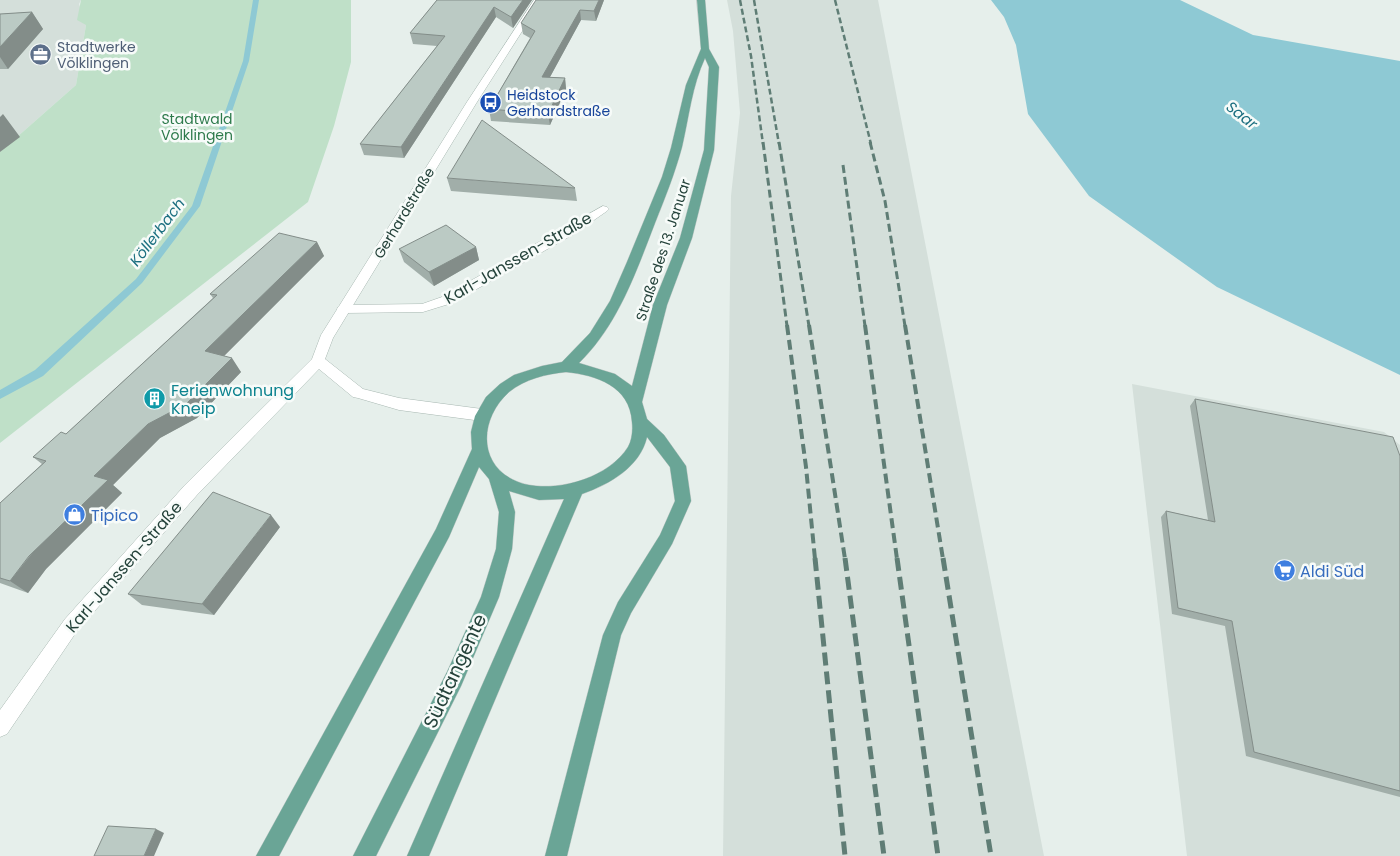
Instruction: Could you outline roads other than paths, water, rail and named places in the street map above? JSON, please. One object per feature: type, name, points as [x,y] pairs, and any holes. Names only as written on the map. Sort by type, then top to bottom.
[{"type":"main road","name":"Straße des 13. Januar","points":[[635,401],[660,306],[686,238],[709,150],[714,67],[705,49],[702,0]]},
{"type":"main road","name":"Straße des 13. Januar","points":[[566,367],[592,341],[629,276],[664,184],[676,148],[695,67],[705,49]]},
{"type":"main road","points":[[566,367],[602,373],[626,388],[635,401],[641,422],[637,445],[625,462],[604,479],[576,490],[541,494],[516,488],[496,476],[485,464],[479,450],[478,431],[482,416],[493,399],[520,378],[544,370],[566,367]]},
{"type":"main road","points":[[556,856],[612,635],[624,608],[666,539],[683,501],[678,466],[659,440],[641,422]]},
{"type":"main road","points":[[267,856],[443,532],[479,450]]},
{"type":"main road","name":"Südtangente","points":[[364,856],[454,679],[490,597],[504,549],[507,512],[496,476]]},
{"type":"main road","points":[[418,856],[576,490]]},
{"type":"street","name":"Gerhardstraße","points":[[261,417],[318,361],[326,338],[472,102],[538,0]]},
{"type":"street","name":"Karl-Janssen-Straße","points":[[344,309],[423,308],[447,300],[570,231],[602,210]]},
{"type":"street","points":[[318,361],[358,394],[399,404],[482,416]]},
{"type":"street","name":"Karl-Janssen-Straße","points":[[0,726],[71,625],[192,490],[261,417]]},
{"type":"water","name":"Saar","points":[[991,0],[1180,0],[1253,35],[1400,61],[1400,375],[1217,287],[1089,196],[1028,114],[1016,45],[1004,17]]},
{"type":"waterway","name":"Köllerbach","points":[[0,395],[39,373],[139,281],[196,206],[246,61],[256,0]]},
{"type":"railway","points":[[740,0],[751,56],[763,144]]},
{"type":"railway","points":[[754,0],[779,144]]},
{"type":"railway","points":[[835,0],[871,144]]},
{"type":"railway","points":[[763,142],[787,326]]},
{"type":"railway","points":[[779,142],[809,326]]},
{"type":"railway","points":[[870,142],[885,201],[905,326]]},
{"type":"railway","points":[[843,165],[865,326]]},
{"type":"railway","points":[[787,325],[806,467],[815,559]]},
{"type":"railway","points":[[809,325],[845,559]]},
{"type":"railway","points":[[865,325],[897,559]]},
{"type":"railway","points":[[905,325],[943,559]]},
{"type":"railway","points":[[815,558],[845,856]]},
{"type":"railway","points":[[845,558],[884,856]]},
{"type":"railway","points":[[897,558],[938,856]]},
{"type":"railway","points":[[943,558],[991,856]]},
{"type":"place","name":"Stadtwerke Völklingen","points":[[41,55]]},
{"type":"place","name":"Heidstock Gerhardstraße","points":[[491,103]]},
{"type":"place","name":"Ferienwohnung Kneip","points":[[155,399]]},
{"type":"place","name":"Tipico","points":[[75,515]]},
{"type":"place","name":"Aldi Süd","points":[[1284,571]]},
{"type":"park label","name":"Stadtwald Völklingen","points":[[197,128]]}]
